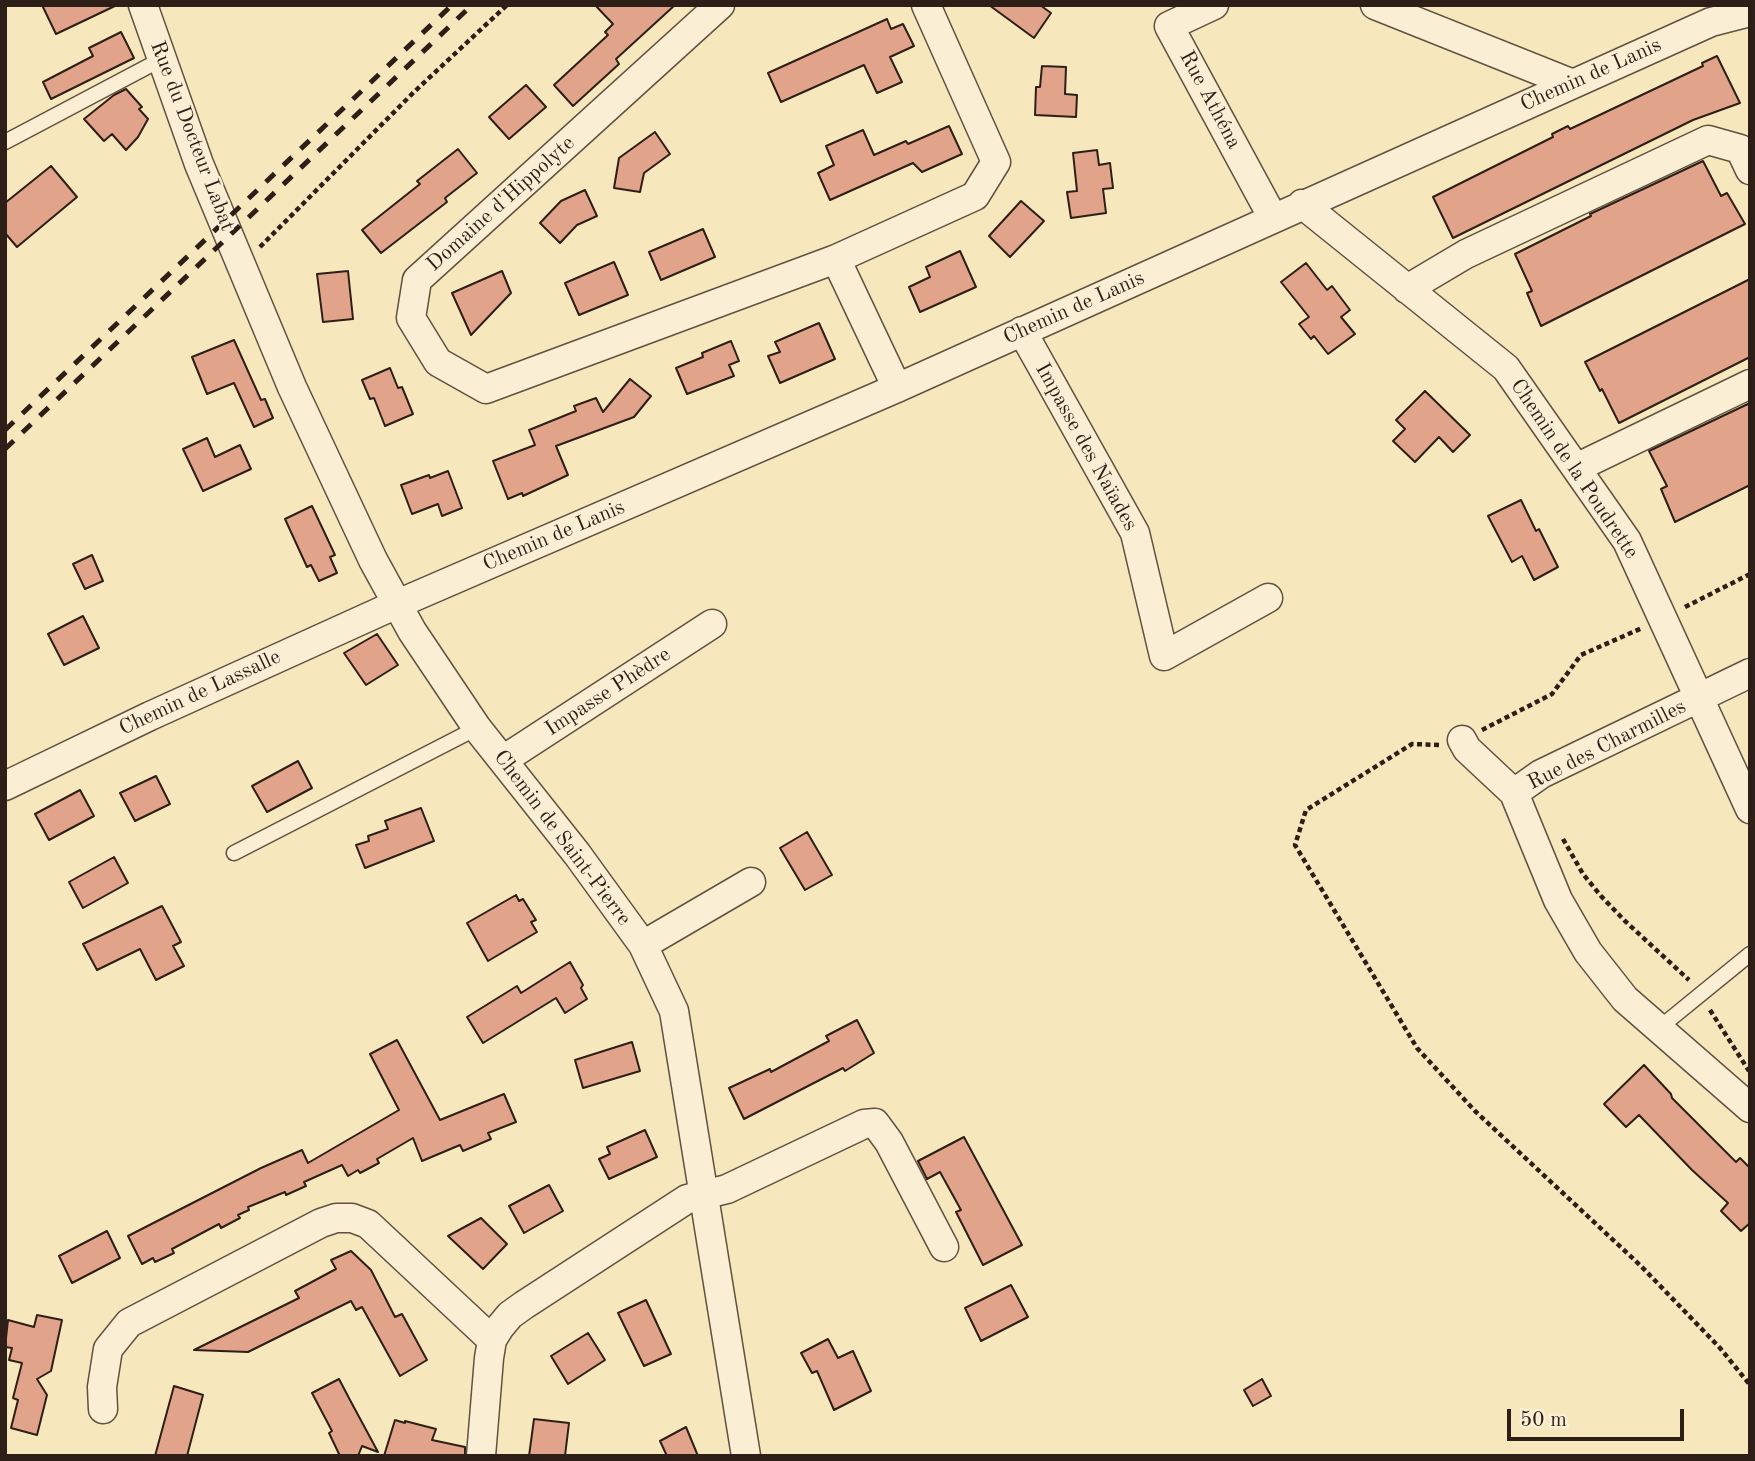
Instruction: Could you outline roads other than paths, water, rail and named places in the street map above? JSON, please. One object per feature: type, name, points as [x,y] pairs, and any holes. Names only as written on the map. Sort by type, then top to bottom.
[{"type":"street","name":"Rue du Docteur Labat","points":[[143,5],[199,164],[247,259]]},
{"type":"street","name":"Domaine d'Hippolyte","points":[[720,5],[417,280],[411,318],[438,362],[486,389],[836,259],[975,196],[996,162],[926,5]]},
{"type":"street","name":"Rue Athéna","points":[[1214,5],[1170,26],[1273,218]]},
{"type":"street","points":[[1375,5],[1573,84]]},
{"type":"street","name":"Chemin de Lanis","points":[[397,604],[897,388],[1711,22],[1750,12]]},
{"type":"street","points":[[1407,289],[1466,254],[1708,140],[1746,157]]},
{"type":"street","name":"Chemin de la Poudrette","points":[[1302,204],[1506,368],[1627,541],[1750,809]]},
{"type":"street","name":"Chemin de Saint-Pierre","points":[[247,259],[292,387],[373,560],[397,604],[477,728],[577,854],[643,945],[674,1011],[746,1456]]},
{"type":"street","points":[[836,259],[897,388]]},
{"type":"street","name":"Impasse des Naïades","points":[[1022,331],[1135,533],[1164,656],[1268,598]]},
{"type":"street","points":[[1576,468],[1750,384]]},
{"type":"street","name":"Chemin de Lassalle","points":[[5,786],[150,716],[397,604]]},
{"type":"street","name":"Impasse Phèdre","points":[[503,760],[712,624]]},
{"type":"street","name":"Rue des Charmilles","points":[[1514,793],[1541,775],[1750,673]]},
{"type":"street","name":"Rue des Charmilles","points":[[1473,734],[1467,749],[1514,793],[1558,900],[1588,952],[1625,999],[1750,1108]]},
{"type":"street","points":[[643,945],[751,882]]},
{"type":"street","points":[[481,1456],[492,1340],[510,1315],[687,1199],[727,1189],[864,1124],[875,1123],[889,1142],[944,1247]]},
{"type":"street","points":[[103,1409],[102,1387],[108,1349],[129,1323],[321,1223],[336,1218],[352,1218],[368,1224],[492,1340]]},
{"type":"lane","points":[[5,142],[162,59]]},
{"type":"lane","points":[[234,853],[477,728]]},
{"type":"lane","points":[[1658,1029],[1750,954]]},
{"type":"railway","points":[[5,430],[452,5]]},
{"type":"railway","points":[[5,449],[472,5]]}]
